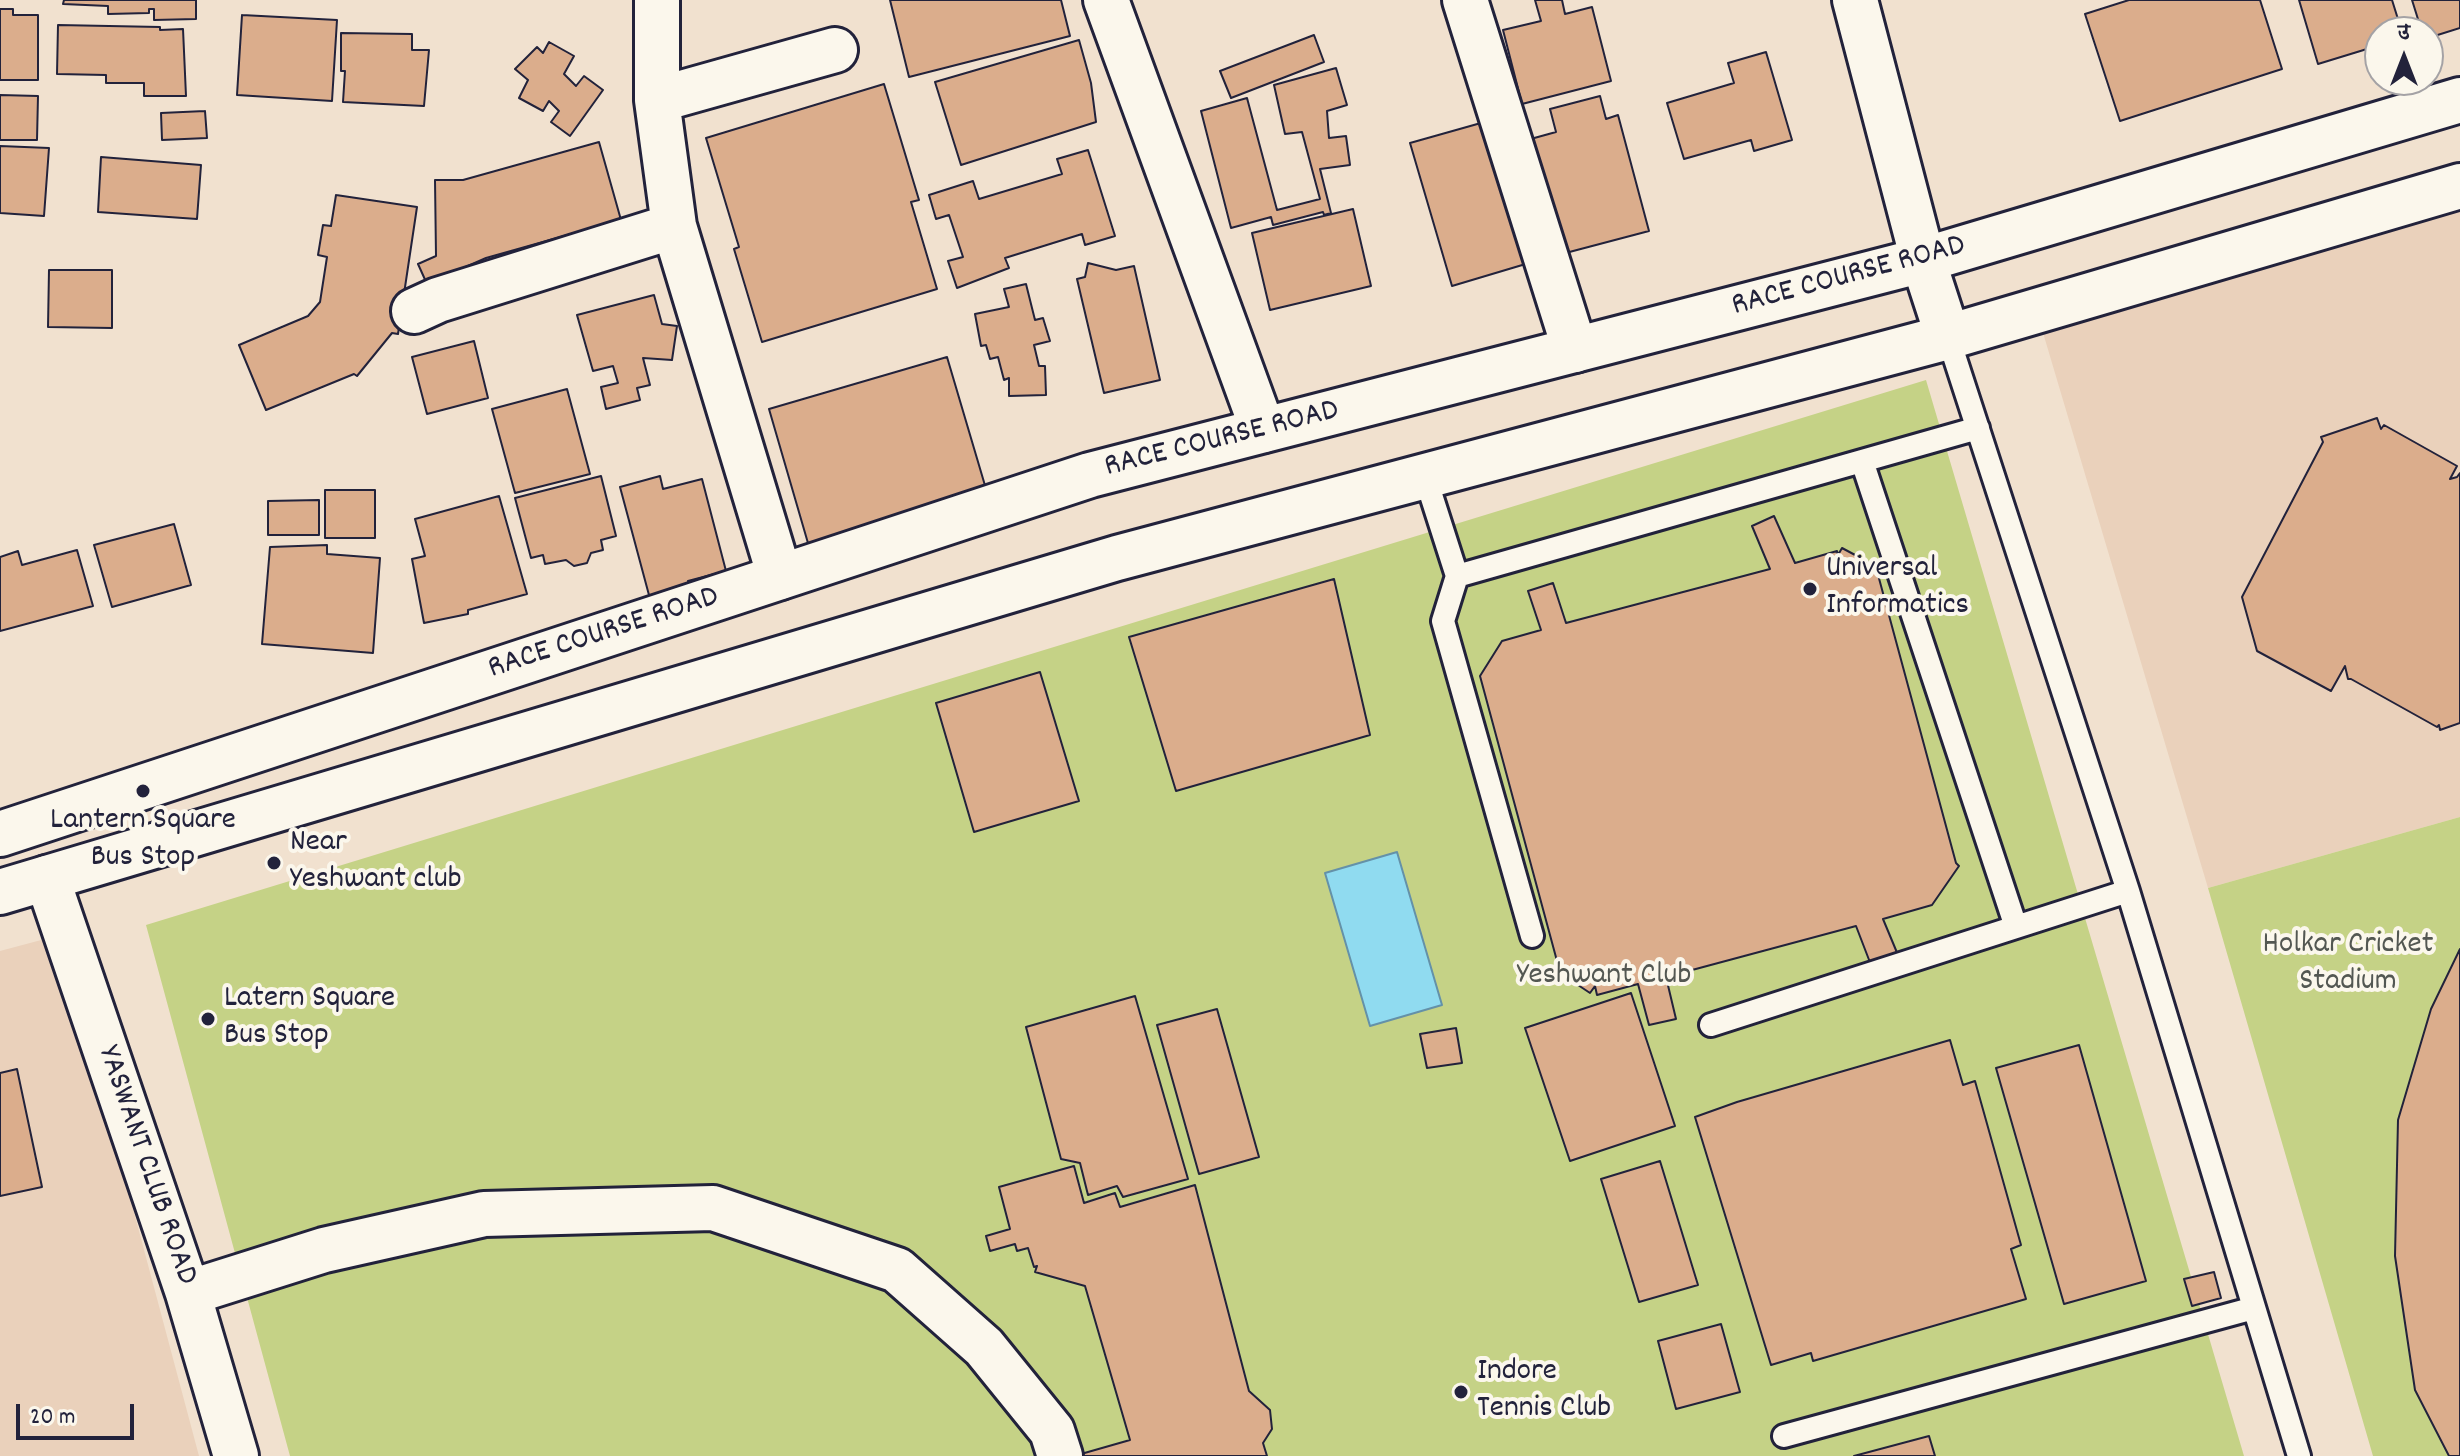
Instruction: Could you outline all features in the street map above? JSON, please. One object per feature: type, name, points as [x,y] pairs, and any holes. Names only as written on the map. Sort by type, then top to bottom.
[{"type":"main road","points":[[657,0],[657,100],[674,226],[780,577]]},
{"type":"main road","points":[[1106,0],[1263,430]]},
{"type":"main road","points":[[1465,0],[1575,350]]},
{"type":"main road","points":[[1855,0],[1923,260],[1948,337]]},
{"type":"main road","points":[[657,100],[835,50]]},
{"type":"main road","name":"RACE COURSE ROAD","points":[[0,834],[1090,475],[1923,260],[2460,100]]},
{"type":"main road","points":[[0,892],[1117,558],[1948,337],[2460,186]]},
{"type":"main road","points":[[414,311],[438,300],[674,226]]},
{"type":"main road","name":"YASWANT CLUB ROAD","points":[[47,878],[188,1293],[236,1456]]},
{"type":"main road","points":[[188,1293],[324,1250],[484,1214],[713,1208],[897,1270],[984,1347],[1052,1431],[1060,1456]]},
{"type":"lane","points":[[1948,337],[2128,891],[2299,1456]]},
{"type":"lane","points":[[1457,576],[1978,428]]},
{"type":"lane","points":[[1862,461],[2016,927]]},
{"type":"lane","points":[[1425,476],[1457,576],[1443,621],[1532,936]]},
{"type":"lane","points":[[1711,1025],[2128,891]]},
{"type":"lane","points":[[1784,1436],[2254,1308]]},
{"type":"shaded area","points":[[2460,201],[2460,817],[2208,888],[2041,326]]},
{"type":"shaded area","points":[[60,935],[199,1456],[0,1456],[0,951]]},
{"type":"green space","name":"Yeshwant Club","points":[[1926,380],[2244,1456],[290,1456],[146,925]]},
{"type":"green space","name":"Holkar Cricket Stadium","points":[[2460,817],[2460,1456],[2373,1456],[2208,888]]},
{"type":"water","points":[[1397,852],[1442,1005],[1370,1026],[1325,873]]},
{"type":"building","points":[[64,0],[196,0],[196,19],[154,20],[154,9],[149,9],[149,13],[108,14],[108,6],[63,4]]},
{"type":"building","points":[[890,0],[1061,0],[1070,36],[909,77]]},
{"type":"building","points":[[1535,0],[1562,0],[1565,14],[1592,7],[1611,81],[1522,104],[1503,30],[1541,21]]},
{"type":"building","points":[[2129,0],[2260,0],[2282,69],[2120,121],[2085,14]]},
{"type":"building","points":[[2299,0],[2392,0],[2397,16],[2364,16],[2364,50],[2318,64]]},
{"type":"building","points":[[2412,0],[2460,0],[2460,28],[2444,33],[2444,16],[2417,16]]},
{"type":"building","points":[[0,9],[13,9],[13,15],[38,15],[38,80],[0,80]]},
{"type":"building","points":[[242,15],[337,20],[332,101],[237,95]]},
{"type":"building","points":[[58,25],[183,29],[186,96],[144,96],[144,83],[106,83],[106,75],[57,74]]},
{"type":"building","points":[[341,33],[412,34],[412,50],[429,50],[424,106],[343,102],[345,71],[341,71]]},
{"type":"building","points":[[1314,35],[1324,62],[1231,98],[1220,71]]},
{"type":"building","points":[[1079,40],[1091,83],[1096,122],[961,165],[935,82]]},
{"type":"building","points":[[549,42],[574,56],[564,74],[576,86],[584,76],[603,90],[570,136],[551,122],[559,111],[549,101],[543,111],[519,98],[528,80],[515,69],[537,47],[543,53]]},
{"type":"building","points":[[1766,52],[1792,140],[1754,151],[1751,140],[1684,159],[1667,103],[1734,83],[1728,63]]},
{"type":"building","points":[[1336,68],[1347,105],[1327,111],[1329,138],[1346,136],[1350,165],[1320,169],[1331,213],[1324,215],[1323,212],[1273,225],[1271,217],[1231,228],[1201,111],[1247,98],[1277,210],[1320,199],[1302,132],[1285,134],[1274,85]]},
{"type":"building","points":[[884,84],[919,200],[911,202],[937,289],[762,342],[734,249],[739,247],[706,138]]},
{"type":"building","points":[[0,95],[38,96],[37,140],[0,140]]},
{"type":"building","points":[[1600,96],[1606,119],[1618,115],[1649,231],[1558,255],[1527,140],[1556,132],[1550,109]]},
{"type":"building","points":[[205,111],[207,138],[162,140],[161,113]]},
{"type":"building","points":[[1488,121],[1529,263],[1452,286],[1410,143]]},
{"type":"building","points":[[599,142],[621,220],[486,258],[427,284],[418,264],[436,256],[435,180],[463,180]]},
{"type":"building","points":[[0,146],[49,148],[44,216],[0,213]]},
{"type":"building","points":[[1088,150],[1115,236],[1085,245],[1082,234],[1005,258],[1009,268],[957,288],[948,261],[963,257],[949,215],[936,219],[929,195],[973,181],[979,199],[1062,174],[1057,159]]},
{"type":"building","points":[[101,157],[201,165],[197,219],[98,212]]},
{"type":"building","points":[[336,195],[417,207],[398,334],[392,333],[357,376],[354,374],[266,410],[239,345],[308,316],[320,302],[327,257],[318,255],[323,225],[331,226]]},
{"type":"building","points":[[1353,209],[1371,286],[1270,310],[1252,233]]},
{"type":"building","points":[[1088,263],[1116,270],[1134,266],[1160,380],[1104,393],[1077,279],[1085,277]]},
{"type":"building","points":[[49,270],[112,270],[112,328],[48,327]]},
{"type":"building","points":[[1026,284],[1035,320],[1043,318],[1050,341],[1034,345],[1039,366],[1045,366],[1046,395],[1009,396],[1009,378],[1004,380],[998,357],[990,359],[986,345],[981,346],[975,314],[1009,307],[1004,289]]},
{"type":"building","points":[[654,295],[662,324],[677,326],[672,360],[643,358],[650,385],[637,388],[640,400],[606,409],[601,387],[618,383],[613,366],[593,371],[577,315]]},
{"type":"building","points":[[474,341],[488,398],[427,414],[412,357]]},
{"type":"building","points":[[947,357],[989,499],[810,550],[769,409]]},
{"type":"building","points":[[567,389],[590,474],[515,493],[492,409]]},
{"type":"building","points":[[2377,418],[2381,429],[2384,425],[2457,466],[2450,479],[2460,473],[2460,723],[2440,730],[2439,725],[2437,727],[2348,679],[2345,666],[2331,691],[2257,651],[2242,597],[2323,442],[2321,437]]},
{"type":"building","points":[[601,476],[616,536],[601,540],[603,550],[591,553],[587,563],[574,566],[566,560],[545,564],[543,555],[531,558],[515,498]]},
{"type":"building","points":[[660,476],[663,489],[702,479],[726,571],[688,581],[693,599],[653,610],[620,487]]},
{"type":"building","points":[[325,490],[375,490],[375,538],[325,538]]},
{"type":"building","points":[[499,496],[527,594],[468,610],[468,614],[424,623],[412,559],[425,556],[415,519]]},
{"type":"building","points":[[319,500],[319,535],[268,535],[268,501]]},
{"type":"building","points":[[1774,516],[1795,563],[1837,551],[1838,555],[1842,548],[1872,564],[1867,573],[1877,571],[1959,866],[1932,905],[1883,919],[1898,955],[1871,965],[1856,926],[1666,977],[1676,1019],[1649,1025],[1638,984],[1597,995],[1595,986],[1590,993],[1560,973],[1556,974],[1557,961],[1480,676],[1502,641],[1541,630],[1528,591],[1553,583],[1566,623],[1770,569],[1752,526]]},
{"type":"building","points":[[174,524],[191,585],[112,607],[94,545]]},
{"type":"building","points":[[327,545],[327,554],[380,558],[373,653],[262,644],[270,547]]},
{"type":"building","points":[[77,550],[93,606],[0,631],[0,557],[18,551],[22,565]]},
{"type":"building","points":[[1334,579],[1370,735],[1176,791],[1129,637]]},
{"type":"building","points":[[1040,672],[1079,801],[974,832],[936,703]]},
{"type":"building","points":[[2460,949],[2460,1456],[2449,1456],[2415,1390],[2395,1256],[2398,1120],[2431,1009]]},
{"type":"building","points":[[1631,993],[1675,1126],[1570,1161],[1525,1028]]},
{"type":"building","points":[[1135,996],[1188,1179],[1123,1197],[1117,1186],[1088,1195],[1080,1163],[1061,1159],[1026,1027]]},
{"type":"building","points":[[1217,1009],[1259,1157],[1199,1174],[1157,1025]]},
{"type":"building","points":[[1456,1028],[1462,1063],[1427,1068],[1420,1034]]},
{"type":"building","points":[[1950,1040],[1963,1085],[1975,1081],[2021,1245],[2011,1249],[2026,1299],[1813,1361],[1811,1353],[1771,1365],[1695,1117]]},
{"type":"building","points":[[2079,1045],[2146,1281],[2064,1304],[1996,1068]]},
{"type":"building","points":[[17,1069],[42,1187],[0,1196],[0,1073]]},
{"type":"building","points":[[1660,1161],[1698,1285],[1639,1302],[1601,1179]]},
{"type":"building","points":[[1074,1166],[1084,1203],[1115,1193],[1120,1207],[1195,1185],[1249,1391],[1270,1410],[1272,1429],[1263,1443],[1267,1456],[1082,1456],[1130,1440],[1085,1286],[1035,1272],[1037,1266],[1034,1267],[1028,1248],[1017,1251],[1015,1244],[990,1251],[986,1236],[1010,1229],[999,1187]]},
{"type":"building","points":[[2214,1272],[2221,1298],[2192,1306],[2184,1279]]},
{"type":"building","points":[[1721,1324],[1740,1392],[1676,1409],[1658,1341]]},
{"type":"building","points":[[1929,1436],[1935,1456],[1854,1456]]},
{"type":"place","name":"Universal Informatics","points":[[1810,589]]},
{"type":"place","name":"Lantern Square Bus Stop","points":[[143,791]]},
{"type":"place","name":"Near Yeshwant club","points":[[274,863]]},
{"type":"place","name":"Latern Square Bus Stop","points":[[208,1019]]},
{"type":"place","name":"Indore Tennis Club","points":[[1461,1392]]}]
